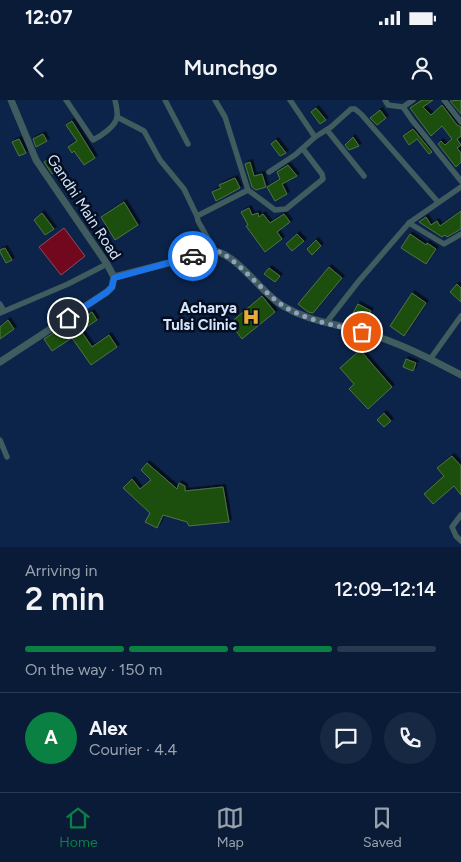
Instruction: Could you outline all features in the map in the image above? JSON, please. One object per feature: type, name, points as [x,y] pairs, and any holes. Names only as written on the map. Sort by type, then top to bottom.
[{"type":"street","name":"Gandhi Main Road","points":[[11,100],[36,160],[114,278],[215,251]]},
{"type":"street","points":[[66,100],[93,140],[112,126],[117,117],[115,100]]},
{"type":"street","points":[[165,100],[188,144]]},
{"type":"street","points":[[216,100],[225,117],[248,190],[275,210],[286,209],[323,179],[322,174],[303,149]]},
{"type":"street","points":[[290,100],[315,137]]},
{"type":"street","points":[[385,100],[388,105],[403,107],[413,100]]},
{"type":"street","points":[[444,100],[461,122]]},
{"type":"street","points":[[403,107],[461,180]]},
{"type":"street","points":[[269,172],[303,149],[315,137],[327,130],[351,109],[358,110],[438,202]]},
{"type":"street","points":[[117,117],[144,131],[160,160],[184,189],[198,221],[215,251],[232,261],[281,305],[306,318],[362,332],[405,346],[461,375]]},
{"type":"street","points":[[327,130],[364,176]]},
{"type":"street","points":[[326,323],[408,223],[461,186]]},
{"type":"street","points":[[197,216],[248,190]]},
{"type":"street","points":[[408,223],[444,244],[461,234]]},
{"type":"street","points":[[0,304],[2,312],[68,284],[106,264]]},
{"type":"street","points":[[0,362],[107,292],[112,287],[114,278]]},
{"type":"street","points":[[430,358],[461,316]]},
{"type":"street","points":[[0,440],[7,456]]},
{"type":"street","points":[[461,516],[452,527],[456,536],[461,541]]},
{"type":"shaded area","points":[[64,228],[85,256],[61,275],[39,247]]},
{"type":"building","points":[[422,100],[433,100],[423,107],[431,115],[442,105],[457,125],[461,127],[461,136],[457,139],[461,145],[457,148],[461,153],[461,162],[456,167],[438,144],[441,141],[445,145],[452,139],[442,126],[431,136],[410,108]]},
{"type":"building","points":[[461,100],[461,114],[450,101]]},
{"type":"building","points":[[316,108],[326,120],[320,124],[311,112]]},
{"type":"building","points":[[380,110],[386,118],[377,125],[370,118]]},
{"type":"building","points":[[72,121],[95,158],[84,165],[74,151],[72,153],[68,147],[77,141],[66,125]]},
{"type":"building","points":[[413,129],[432,152],[429,154],[417,139],[409,145],[403,136]]},
{"type":"building","points":[[43,134],[47,141],[36,147],[33,139]]},
{"type":"building","points":[[353,137],[359,146],[349,150],[345,145]]},
{"type":"building","points":[[19,139],[26,153],[19,156],[12,142]]},
{"type":"building","points":[[276,140],[286,153],[280,156],[271,144]]},
{"type":"building","points":[[52,157],[59,169],[52,174],[44,162]]},
{"type":"building","points":[[250,162],[254,176],[262,174],[266,187],[256,190],[252,187],[245,164]]},
{"type":"building","points":[[288,165],[297,176],[282,184],[287,194],[275,201],[267,187],[280,179],[277,172]]},
{"type":"building","points":[[235,178],[240,188],[216,201],[212,192],[221,188],[219,185]]},
{"type":"building","points":[[124,202],[138,225],[115,240],[101,217]]},
{"type":"building","points":[[249,208],[252,215],[258,213],[259,217],[263,214],[270,223],[284,214],[290,222],[277,232],[282,239],[265,252],[246,226],[248,225],[241,212]]},
{"type":"building","points":[[461,211],[461,229],[447,237],[445,235],[442,237],[419,222],[426,217],[431,225],[437,221],[440,226]]},
{"type":"building","points":[[42,213],[54,229],[45,235],[34,220]]},
{"type":"building","points":[[297,234],[304,241],[292,251],[286,244]]},
{"type":"building","points":[[410,234],[426,245],[427,243],[436,249],[426,264],[401,248]]},
{"type":"building","points":[[316,240],[321,246],[312,255],[307,249]]},
{"type":"building","points":[[5,248],[12,260],[6,263],[0,252],[0,250]]},
{"type":"building","points":[[329,267],[342,278],[313,313],[308,312],[298,304]]},
{"type":"building","points":[[269,268],[280,276],[275,282],[264,274]]},
{"type":"building","points":[[457,284],[461,288],[461,302],[450,292]]},
{"type":"building","points":[[412,293],[426,303],[404,336],[390,326]]},
{"type":"building","points":[[262,296],[275,312],[242,339],[230,323]]},
{"type":"building","points":[[358,304],[371,311],[365,320],[353,313]]},
{"type":"building","points":[[92,312],[97,320],[81,331],[92,347],[109,335],[117,347],[91,365],[72,338],[52,351],[44,339],[63,327],[65,331]]},
{"type":"building","points":[[8,320],[14,329],[0,339],[0,327]]},
{"type":"building","points":[[360,350],[392,387],[368,409],[349,389],[354,384],[340,368]]},
{"type":"building","points":[[406,359],[416,363],[413,371],[403,367]]},
{"type":"building","points":[[384,413],[391,421],[384,427],[377,420]]},
{"type":"building","points":[[452,456],[461,466],[461,495],[454,486],[433,504],[424,494],[444,476],[437,468]]},
{"type":"building","points":[[147,463],[177,489],[179,483],[185,486],[185,491],[223,487],[229,522],[189,526],[187,522],[163,515],[157,528],[145,522],[150,513],[123,488],[132,479],[140,489],[151,480],[141,470]]},
{"type":"way so far","points":[[193,256],[215,251],[219,252],[238,266],[281,305],[306,318],[362,332]]},
{"type":"place","name":"Acharya Tulsi Clinic","points":[[251,317]]},
{"type":"route","points":[[68,318],[107,292],[112,287],[114,278],[193,256]]}]
